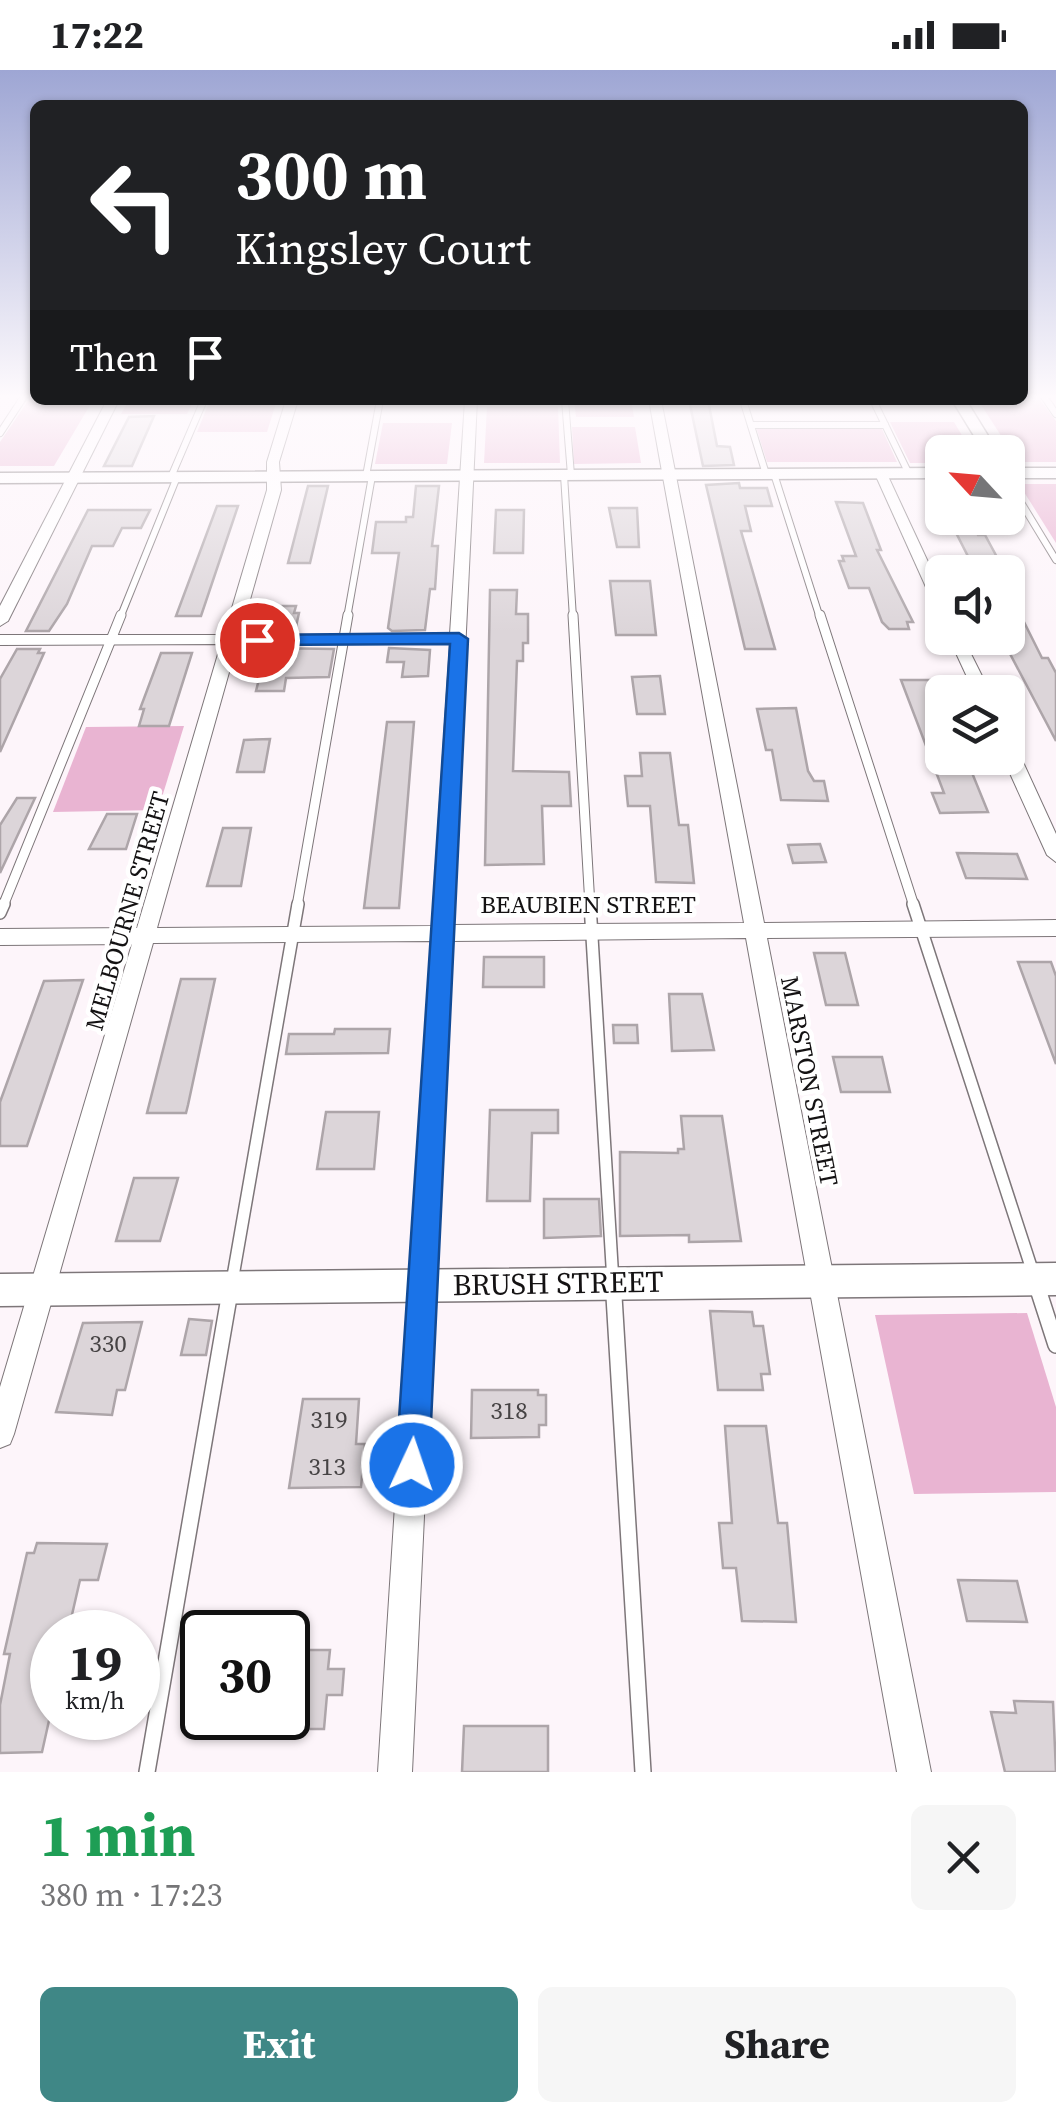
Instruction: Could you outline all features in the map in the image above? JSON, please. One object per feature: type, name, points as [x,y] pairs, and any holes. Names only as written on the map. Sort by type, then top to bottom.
[{"type":"street","points":[[0,621],[74,474]]},
{"type":"street","points":[[0,478],[726,474]]},
{"type":"street","points":[[881,474],[925,571]]},
{"type":"street","name":"MARSTON STREET","points":[[668,475],[914,1772]]},
{"type":"street","points":[[395,1772],[468,476]]},
{"type":"street","name":"MELBOURNE STREET","points":[[0,1434],[274,490],[274,477]]},
{"type":"street","points":[[0,640],[459,639]]},
{"type":"street","points":[[1020,775],[1056,854]]},
{"type":"street","name":"BEAUBIEN STREET","points":[[0,937],[1056,928]]},
{"type":"street","name":"BRUSH STREET","points":[[0,1290],[1045,1279]]},
{"type":"lane","points":[[770,474],[922,929],[1045,1279],[1056,1345]]},
{"type":"lane","points":[[567,475],[644,1772]]},
{"type":"lane","points":[[147,1772],[294,933],[369,476]]},
{"type":"lane","points":[[0,914],[174,477]]},
{"type":"lane","points":[[1025,509],[1056,560]]},
{"type":"shaded area","points":[[1025,484],[1056,484],[1056,543],[1025,494]]},
{"type":"shaded area","points":[[184,726],[158,810],[53,812],[86,727]]},
{"type":"shaded area","points":[[1027,1313],[1056,1407],[1056,1492],[914,1494],[875,1315]]},
{"type":"building","points":[[739,483],[740,488],[767,488],[772,506],[745,506],[751,531],[741,531],[775,649],[745,649],[706,485]]},
{"type":"building","points":[[308,486],[328,486],[310,563],[288,563]]},
{"type":"building","points":[[416,486],[439,486],[432,546],[438,546],[435,589],[430,589],[425,630],[392,631],[388,628],[399,553],[372,553],[376,522],[406,522],[406,517],[413,517]]},
{"type":"building","points":[[836,502],[863,503],[881,550],[877,550],[913,622],[907,622],[909,629],[889,629],[882,622],[869,588],[849,588],[839,561],[844,561],[842,556],[856,556]]},
{"type":"building","points":[[217,506],[238,506],[201,616],[176,616]]},
{"type":"building","points":[[609,508],[637,508],[639,547],[617,547]]},
{"type":"building","points":[[88,510],[150,510],[141,528],[122,528],[113,546],[92,546],[67,604],[49,631],[26,631]]},
{"type":"building","points":[[496,510],[524,510],[523,553],[494,553]]},
{"type":"building","points":[[957,535],[985,535],[996,555],[967,555]]},
{"type":"building","points":[[610,581],[650,581],[656,635],[616,635]]},
{"type":"building","points":[[490,590],[517,590],[516,614],[528,614],[528,643],[523,643],[523,661],[517,661],[513,771],[569,772],[571,806],[542,806],[544,864],[485,865]]},
{"type":"building","points":[[277,606],[296,606],[294,613],[299,613],[295,631],[271,631]]},
{"type":"building","points":[[1025,624],[1042,658],[1048,658],[1056,673],[1056,741],[1025,682],[1025,675],[1021,675],[1011,655],[1025,655]]},
{"type":"building","points":[[267,648],[334,649],[329,677],[286,678],[284,691],[256,691]]},
{"type":"building","points":[[389,648],[430,650],[428,676],[402,677],[404,662],[387,662]]},
{"type":"building","points":[[17,649],[40,649],[38,653],[44,653],[0,752],[0,679]]},
{"type":"building","points":[[161,653],[192,653],[169,726],[139,726],[144,709],[140,709]]},
{"type":"building","points":[[660,676],[665,714],[637,714],[632,677]]},
{"type":"building","points":[[901,680],[925,680],[925,743]]},
{"type":"building","points":[[796,708],[808,771],[814,781],[824,781],[828,801],[781,800],[772,750],[766,750],[757,709]]},
{"type":"building","points":[[387,722],[414,722],[399,908],[364,908]]},
{"type":"building","points":[[270,739],[264,772],[237,772],[244,740]]},
{"type":"building","points":[[640,753],[670,753],[679,825],[688,825],[694,883],[656,882],[650,806],[628,806],[625,776],[642,776]]},
{"type":"building","points":[[937,775],[973,775],[988,812],[940,813],[932,793],[944,793]]},
{"type":"building","points":[[17,798],[35,798],[0,873],[0,825]]},
{"type":"building","points":[[107,814],[137,814],[126,849],[89,849]]},
{"type":"building","points":[[223,828],[251,828],[241,886],[207,886]]},
{"type":"building","points":[[820,844],[826,862],[793,863],[788,845]]},
{"type":"building","points":[[957,853],[1017,854],[1027,879],[966,878]]},
{"type":"building","points":[[814,953],[845,953],[858,1005],[826,1005]]},
{"type":"building","points":[[484,957],[544,957],[544,987],[483,987]]},
{"type":"building","points":[[1018,962],[1051,962],[1056,976],[1056,1064]]},
{"type":"building","points":[[181,979],[215,979],[186,1113],[147,1113]]},
{"type":"building","points":[[83,980],[27,1146],[0,1146],[0,1102],[44,981]]},
{"type":"building","points":[[669,994],[702,994],[714,1050],[672,1051]]},
{"type":"building","points":[[613,1025],[637,1025],[638,1043],[614,1043]]},
{"type":"building","points":[[335,1029],[390,1029],[388,1053],[286,1054],[289,1034],[334,1034]]},
{"type":"building","points":[[833,1057],[882,1057],[890,1092],[841,1092]]},
{"type":"building","points":[[490,1110],[558,1110],[558,1133],[532,1133],[530,1201],[487,1201]]},
{"type":"building","points":[[326,1112],[379,1112],[374,1169],[317,1169]]},
{"type":"building","points":[[681,1116],[722,1116],[741,1241],[689,1242],[689,1235],[620,1236],[620,1152],[678,1153],[678,1149],[684,1149]]},
{"type":"building","points":[[134,1178],[178,1178],[160,1241],[116,1241]]},
{"type":"building","points":[[544,1199],[599,1199],[601,1236],[544,1238]]},
{"type":"building","points":[[710,1311],[752,1312],[754,1326],[763,1326],[770,1374],[761,1374],[763,1390],[718,1390]]},
{"type":"building","points":[[189,1319],[212,1321],[206,1355],[181,1355]]},
{"type":"building","points":[[142,1322],[125,1390],[117,1390],[112,1415],[56,1412],[83,1323]]},
{"type":"building","points":[[472,1390],[538,1390],[538,1395],[546,1395],[546,1425],[539,1425],[539,1437],[471,1438]]},
{"type":"building","points":[[303,1399],[359,1399],[356,1444],[365,1444],[361,1487],[289,1488]]},
{"type":"building","points":[[725,1426],[766,1426],[778,1523],[787,1523],[796,1622],[742,1621],[736,1568],[723,1568],[719,1523],[732,1523]]},
{"type":"building","points":[[37,1543],[107,1544],[98,1580],[80,1580],[73,1610],[30,1610],[30,1740],[45,1740],[42,1752],[0,1753],[0,1705],[10,1654],[4,1654],[27,1553],[34,1553]]},
{"type":"building","points":[[958,1580],[1017,1581],[1027,1622],[967,1621]]},
{"type":"building","points":[[310,1650],[330,1650],[328,1669],[344,1669],[342,1695],[327,1695],[324,1729],[310,1729]]},
{"type":"building","points":[[1014,1701],[1053,1702],[1056,1772],[1005,1772],[991,1712],[1016,1713]]},
{"type":"building","points":[[464,1726],[548,1726],[548,1772],[462,1772]]},
{"type":"route","points":[[257,640],[459,639],[412,1465]]}]
